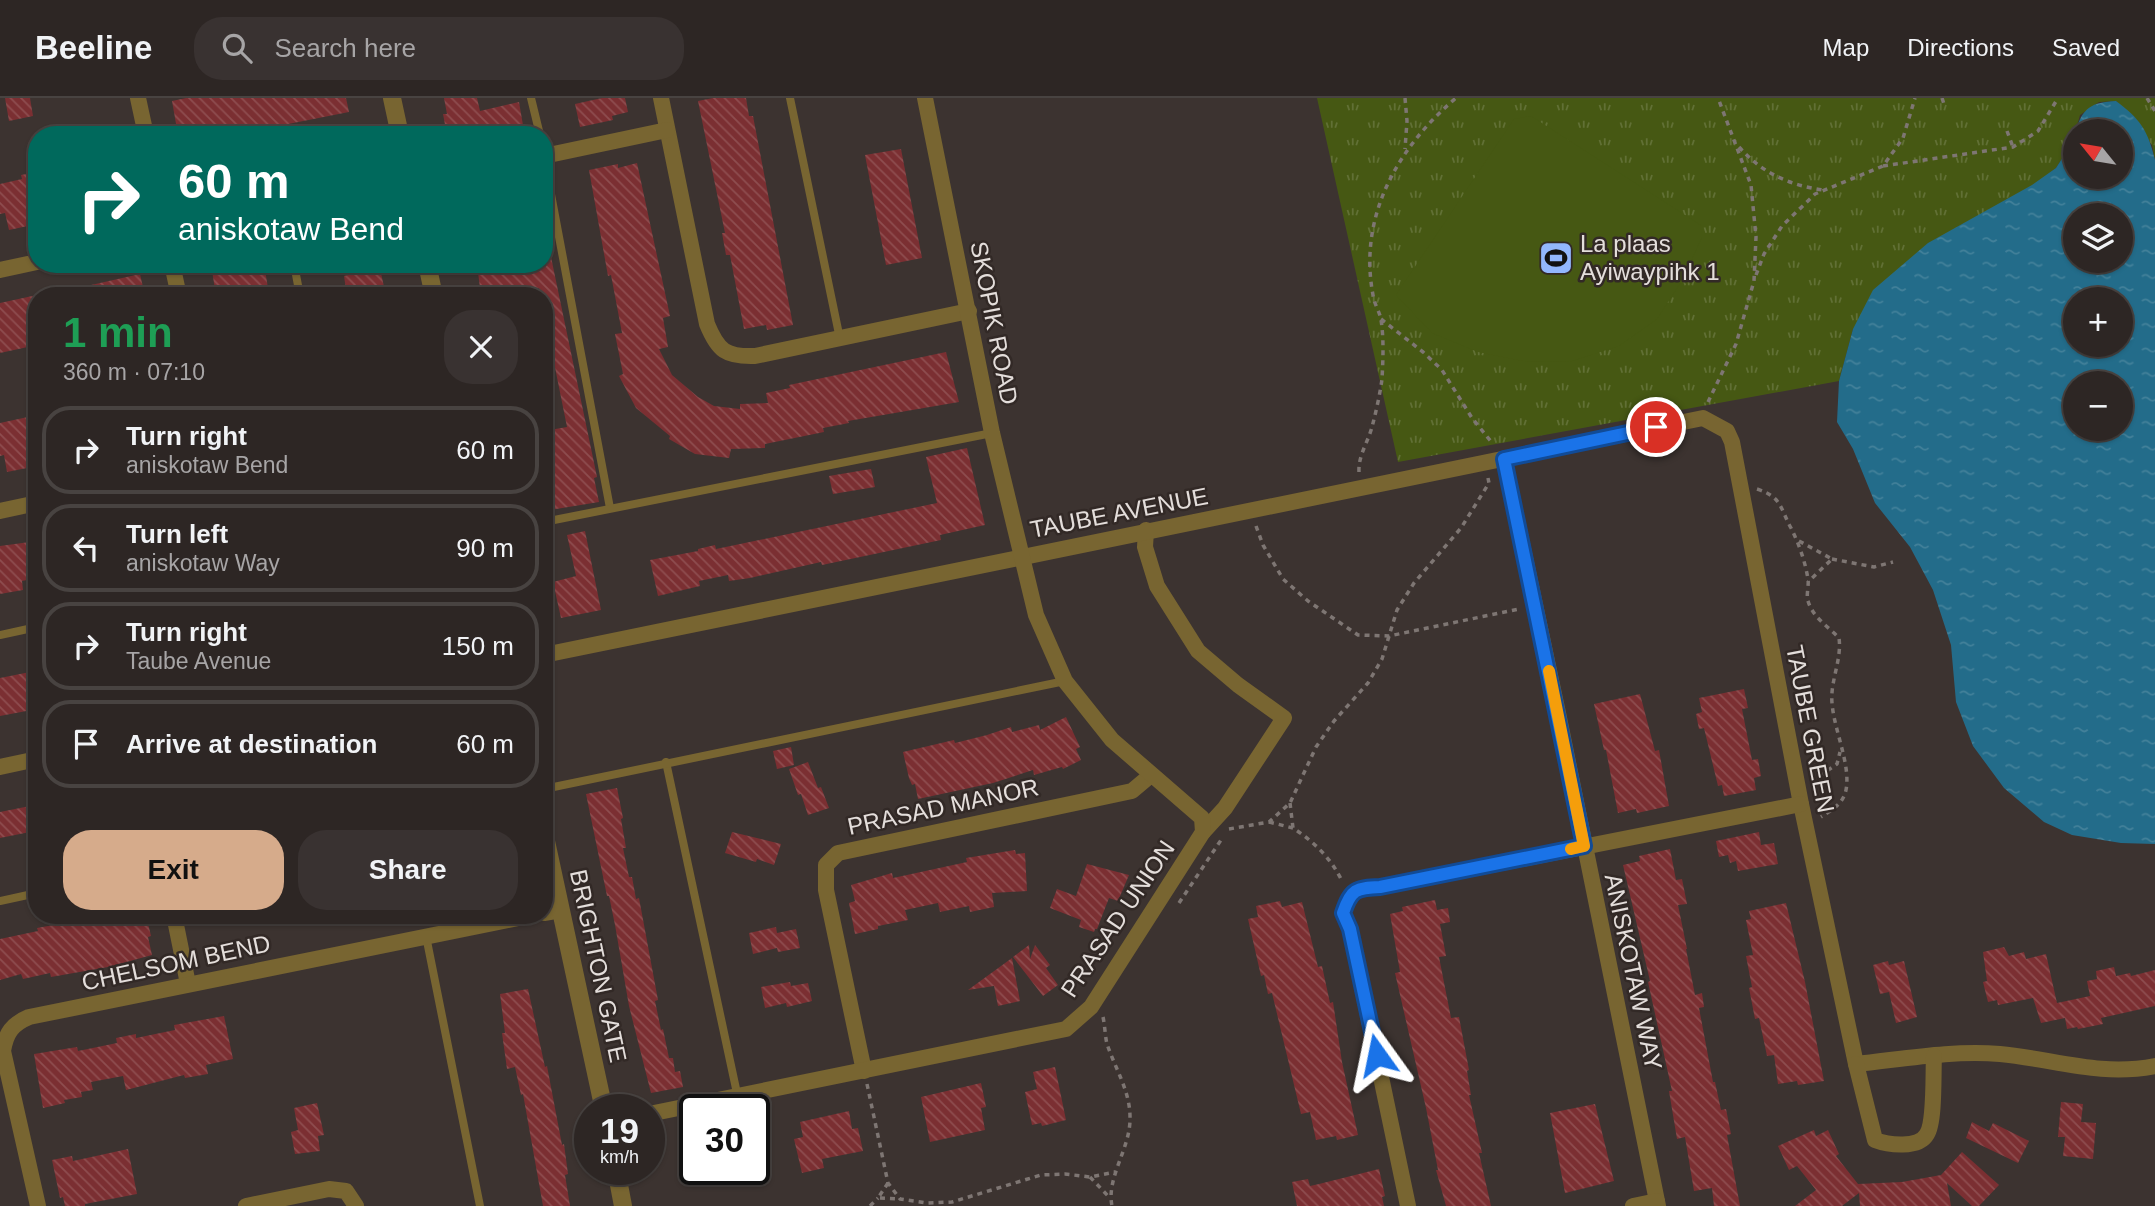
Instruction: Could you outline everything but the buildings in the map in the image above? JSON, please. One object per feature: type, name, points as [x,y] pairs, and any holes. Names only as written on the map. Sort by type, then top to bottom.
[{"type":"street","points":[[138,98],[144,126]]},
{"type":"street","points":[[392,98],[398,126]]},
{"type":"street","points":[[661,98],[707,324],[718,347],[729,354],[755,356],[969,311]]},
{"type":"street","name":"SKOPIK ROAD","points":[[925,98],[992,433],[1020,556]]},
{"type":"street","points":[[553,154],[667,130]]},
{"type":"street","points":[[0,270],[28,264]]},
{"type":"street","name":"TAUBE AVENUE","points":[[553,653],[1703,418]]},
{"type":"street","name":"TAUBE GREEN","points":[[1703,418],[1727,431],[1732,442],[1801,804],[1856,1064],[1875,1140],[1886,1144],[1918,1142],[1927,1136],[1931,1123],[1934,1056]]},
{"type":"street","name":"ANISKOTAW WAY","points":[[1504,459],[1657,1204]]},
{"type":"street","points":[[0,511],[28,505]]},
{"type":"street","points":[[1146,530],[1145,547],[1157,586],[1198,651],[1238,685],[1284,718],[1222,812],[1203,832]]},
{"type":"street","name":"PRASAD UNION","points":[[765,1094],[866,1079],[1066,1029],[1091,1007],[1203,832],[1202,818],[1112,740],[1065,681],[1036,615],[1020,556]]},
{"type":"street","points":[[0,767],[28,761]]},
{"type":"street","name":"PRASAD MANOR","points":[[866,1079],[826,890],[826,865],[838,853],[1132,791],[1151,775]]},
{"type":"street","points":[[1408,1206],[1350,929],[1343,913],[1349,896],[1358,888],[1380,887],[1801,804]]},
{"type":"street","name":"BRIGHTON GATE","points":[[553,911],[600,1094]]},
{"type":"street","points":[[176,924],[188,984]]},
{"type":"street","name":"CHELSOM BEND","points":[[38,1206],[3,1051],[5,1038],[14,1023],[29,1017],[487,924]]},
{"type":"street","points":[[1856,1064],[1964,1052],[2003,1055],[2090,1070],[2133,1070],[2155,1066]]},
{"type":"street","points":[[619,1185],[623,1206]]},
{"type":"street","points":[[246,1206],[329,1189],[346,1191],[356,1206]]},
{"type":"street","points":[[1633,1206],[1657,1204]]},
{"type":"lane","points":[[531,98],[538,126]]},
{"type":"lane","points":[[790,98],[840,339]]},
{"type":"lane","points":[[553,204],[610,508]]},
{"type":"lane","points":[[553,520],[992,433]]},
{"type":"lane","points":[[0,635],[28,629]]},
{"type":"lane","points":[[553,787],[1065,681]]},
{"type":"lane","points":[[666,762],[737,1094]]},
{"type":"lane","points":[[0,901],[28,895]]},
{"type":"lane","points":[[426,936],[480,1206]]},
{"type":"path","points":[[1405,98],[1405,151]]},
{"type":"path","points":[[1359,473],[1358,464],[1372,428],[1382,380],[1381,319],[1373,297],[1371,277],[1373,225],[1383,192],[1405,151],[1436,115],[1456,98]]},
{"type":"path","points":[[1718,98],[1751,185],[1756,237],[1754,281]]},
{"type":"path","points":[[1883,166],[1903,138],[1915,98]]},
{"type":"path","points":[[1942,98],[1944,104]]},
{"type":"path","points":[[1710,396],[1736,344],[1764,254],[1782,226],[1815,194],[1883,166],[2013,147],[2038,131],[2058,98]]},
{"type":"path","points":[[2147,98],[2155,111]]},
{"type":"path","points":[[2007,131],[2013,147]]},
{"type":"path","points":[[1738,145],[1754,163],[1779,179],[1825,191]]},
{"type":"path","points":[[1269,822],[1290,803],[1316,747],[1334,721],[1368,683],[1382,659],[1397,610],[1414,583],[1461,528],[1489,483],[1483,447],[1493,445],[1472,418],[1442,370],[1381,319]]},
{"type":"path","points":[[1755,488],[1774,496],[1783,507],[1789,526],[1799,541],[1808,582],[1808,601],[1821,622],[1839,638],[1841,649],[1832,699],[1846,790],[1839,805],[1822,817],[1805,822]]},
{"type":"path","points":[[1255,525],[1263,545],[1283,579],[1308,601],[1358,635],[1389,636],[1520,608]]},
{"type":"path","points":[[1799,541],[1832,559],[1874,567],[1893,562]]},
{"type":"path","points":[[1808,582],[1832,559]]},
{"type":"path","points":[[1799,785],[1815,782],[1837,764],[1841,748]]},
{"type":"path","points":[[1290,803],[1293,828]]},
{"type":"path","points":[[1222,812],[1228,829]]},
{"type":"path","points":[[1174,911],[1228,829],[1269,822],[1293,828],[1309,838],[1337,871],[1349,896]]},
{"type":"path","points":[[1108,1010],[1103,1016],[1107,1042],[1127,1095],[1130,1117],[1124,1156],[1115,1172],[1110,1198],[1112,1206]]},
{"type":"path","points":[[866,1079],[888,1183],[900,1199]]},
{"type":"path","points":[[878,1198],[927,1203],[952,1202],[1041,1175],[1090,1177],[1115,1172]]},
{"type":"path","points":[[1090,1177],[1110,1198]]},
{"type":"path","points":[[870,1206],[888,1183]]},
{"type":"green space","points":[[1317,98],[2155,98],[2155,160],[2152,145],[2116,101],[2099,102],[2080,115],[2079,119],[2063,119],[2063,157],[2056,168],[1853,329],[1839,381],[1398,462]]},
{"type":"green space","name":"La plaas Ayiwaypihk 1","points":[[1531,116],[1702,226],[1702,237],[1683,279],[1657,319],[1619,346],[1569,362],[1523,361],[1478,352],[1432,333],[1396,295],[1514,119]]},
{"type":"water","points":[[2116,101],[2131,114],[2146,133],[2155,160],[2155,844],[2121,843],[2072,835],[2044,822],[2004,788],[1973,746],[1956,702],[1951,645],[1933,590],[1910,547],[1875,503],[1853,449],[1837,422],[1839,381],[1853,329],[1873,290],[1928,243],[2032,185],[2056,168],[2063,157],[2063,189],[2133,189],[2133,119],[2080,119],[2094,105]]},
{"type":"slow traffic","points":[[1549,671],[1584,846],[1571,849]]},
{"type":"place","name":"La plaas Ayiwaypihk 1","points":[[1556,258]]},
{"type":"route","points":[[1377,1055],[1350,929],[1343,913],[1349,896],[1358,888],[1380,887],[1584,846],[1504,459],[1656,427]]}]
